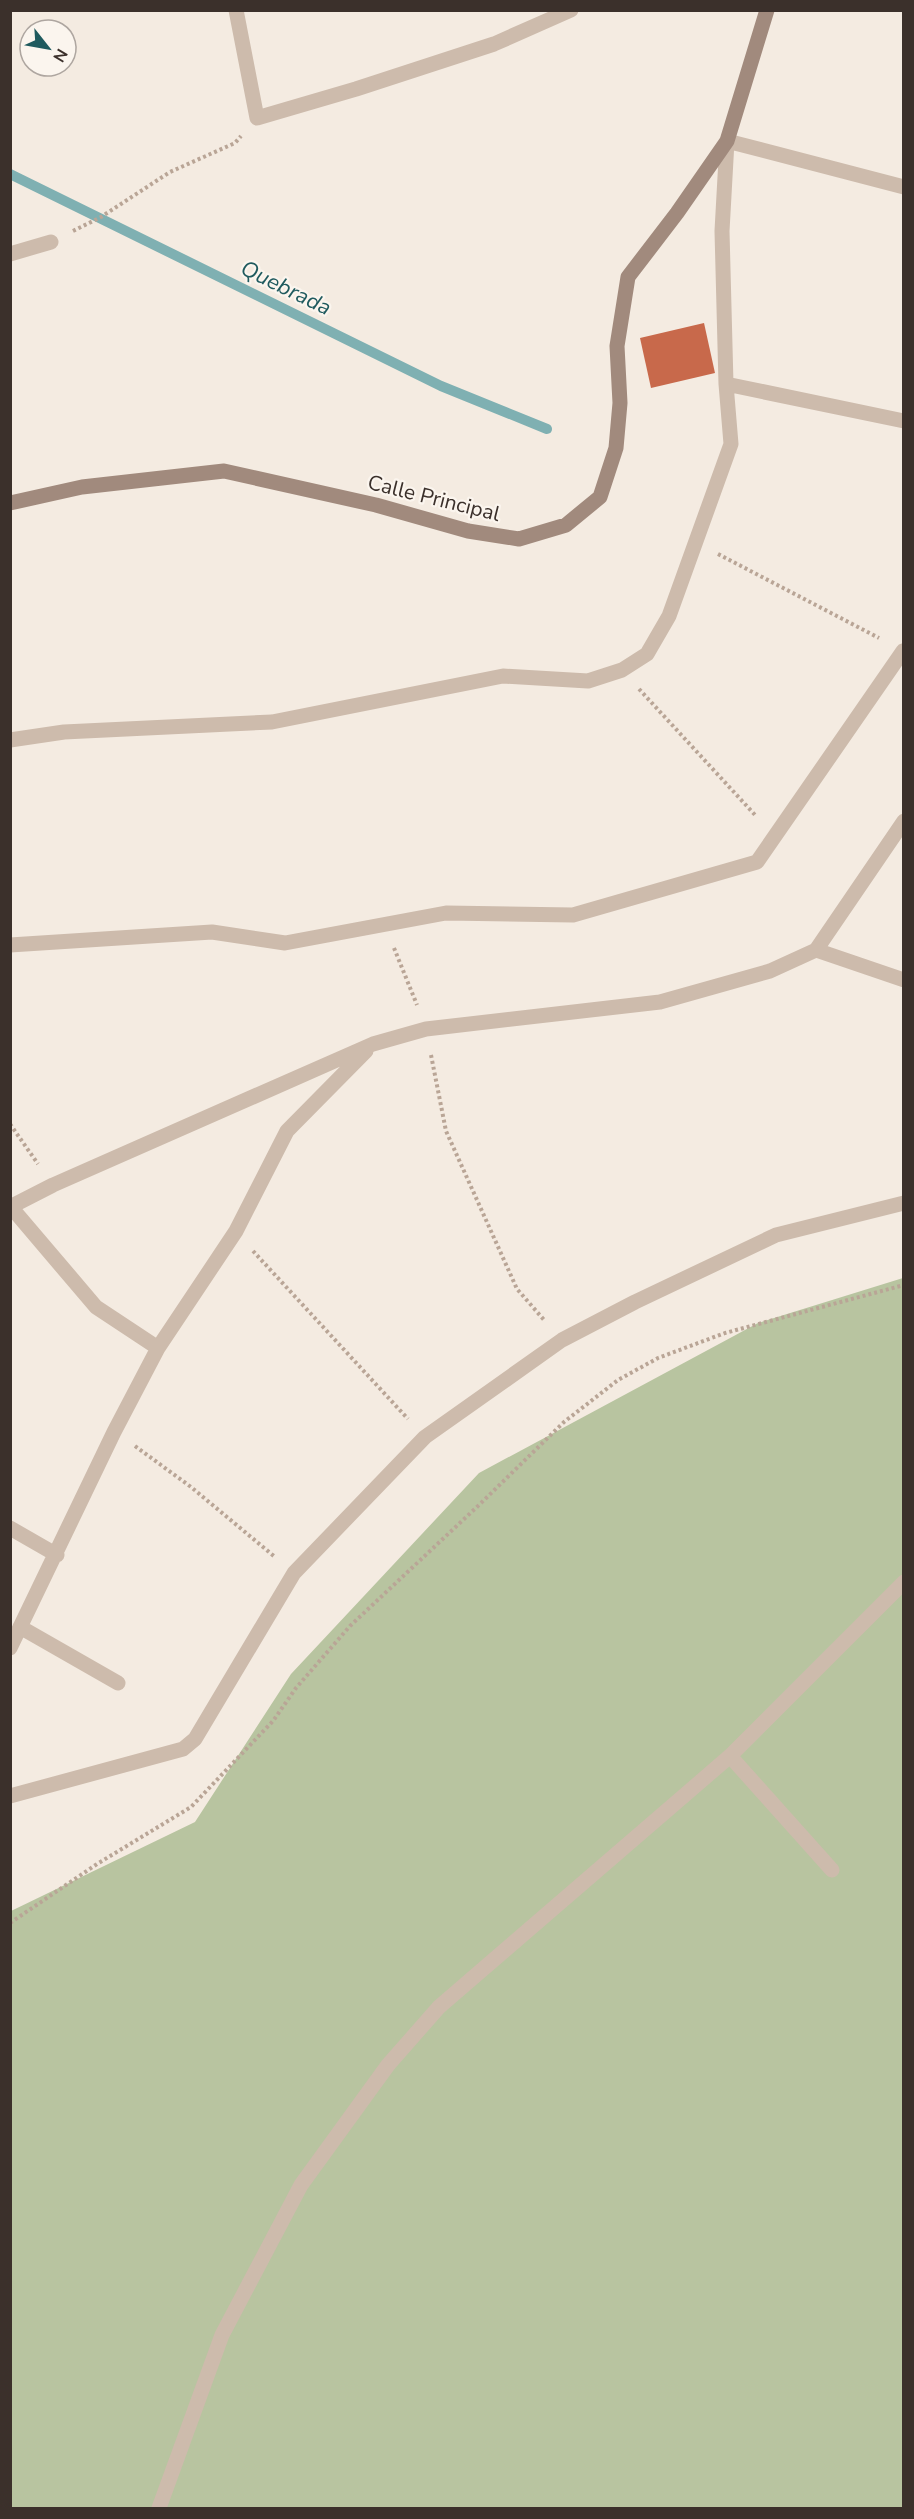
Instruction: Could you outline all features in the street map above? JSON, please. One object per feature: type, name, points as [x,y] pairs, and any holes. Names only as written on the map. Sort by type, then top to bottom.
[{"type":"street","points":[[236,10],[257,118],[356,89],[494,44],[571,10]]},
{"type":"street","name":"Calle Principal","points":[[10,503],[82,487],[224,471],[376,505],[478,533],[519,539],[566,525],[600,497],[616,448],[620,403],[617,345],[628,277],[677,213],[727,141],[767,10]]},
{"type":"street","points":[[10,740],[64,732],[272,722],[503,676],[588,681],[622,670],[647,654],[669,616],[731,444],[726,384],[722,231],[727,141],[903,187]]},
{"type":"street","points":[[10,254],[51,242]]},
{"type":"street","points":[[726,384],[903,421]]},
{"type":"street","points":[[10,945],[212,932],[285,943],[446,914],[573,915],[757,862],[903,651]]},
{"type":"street","points":[[158,1348],[96,1307],[11,1207],[52,1185],[373,1044],[426,1029],[660,1002],[770,971],[816,950],[903,821]]},
{"type":"street","points":[[816,950],[903,980]]},
{"type":"street","points":[[10,1648],[57,1555],[114,1432],[158,1348],[236,1231],[287,1131],[373,1044]]},
{"type":"street","points":[[10,1796],[183,1749],[195,1739],[294,1573],[425,1437],[562,1340],[635,1302],[776,1235],[903,1203]]},
{"type":"street","points":[[10,1528],[57,1555]]},
{"type":"street","points":[[159,2508],[222,2335],[301,2185],[388,2065],[439,2007],[730,1756],[903,1582]]},
{"type":"street","points":[[20,1627],[118,1683]]},
{"type":"street","points":[[730,1756],[832,1870]]},
{"type":"path","points":[[51,242],[101,217],[170,172],[234,143],[257,118]]},
{"type":"path","points":[[696,542],[903,651]]},
{"type":"path","points":[[622,670],[775,836]]},
{"type":"path","points":[[385,925],[426,1029],[446,1131],[517,1289],[562,1340]]},
{"type":"path","points":[[10,1124],[52,1185]]},
{"type":"path","points":[[236,1231],[310,1315],[425,1437]]},
{"type":"path","points":[[10,1923],[97,1864],[191,1807],[273,1720],[296,1688],[350,1626],[464,1520],[564,1422],[618,1380],[658,1358],[726,1333],[903,1285]]},
{"type":"path","points":[[114,1432],[191,1487],[294,1573]]},
{"type":"green space","points":[[903,1278],[903,2508],[11,2508],[11,1911],[195,1822],[291,1674],[479,1473],[758,1323]]},
{"type":"building","points":[[704,323],[715,373],[651,388],[640,338]]},
{"type":"waterway","name":"Quebrada","points":[[10,174],[441,386],[547,429]]}]
